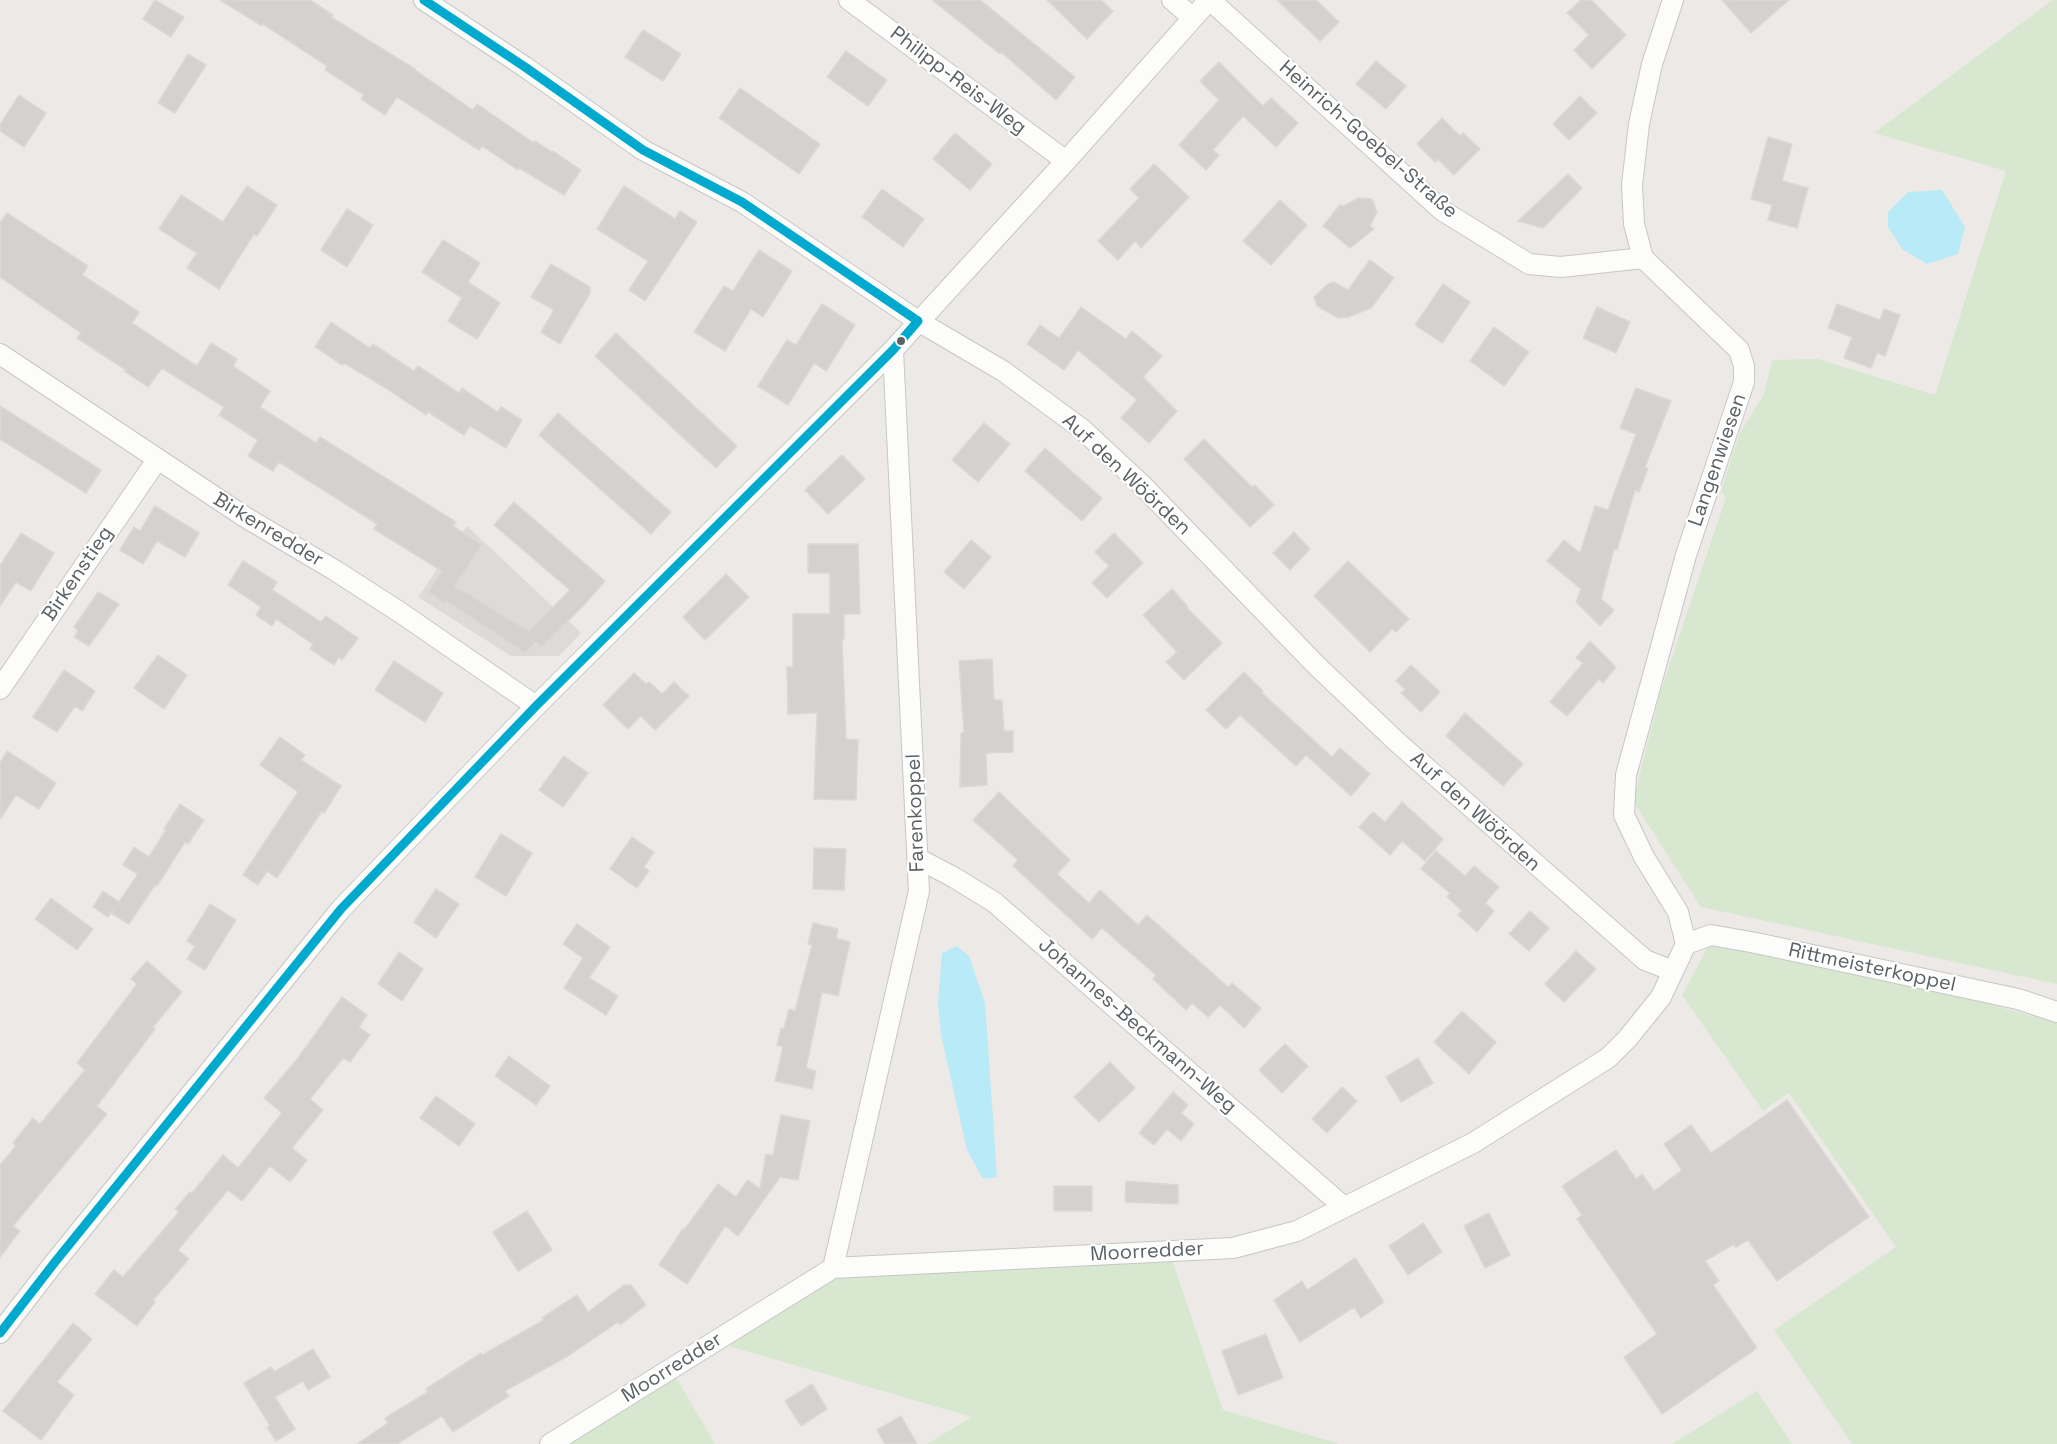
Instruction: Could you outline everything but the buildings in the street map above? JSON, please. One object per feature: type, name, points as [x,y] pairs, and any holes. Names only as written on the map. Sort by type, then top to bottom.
[{"type":"street","name":"Auf den Wöörden","points":[[424,0],[643,150],[742,202],[918,321],[1002,371],[1082,429],[1141,484],[1308,657],[1397,742],[1645,960],[1673,971]]},
{"type":"street","name":"Philipp-Reis-Weg","points":[[849,0],[1066,161]]},
{"type":"street","points":[[1173,0],[1192,18]]},
{"type":"street","points":[[0,1333],[341,909],[536,706],[893,350],[1209,0]]},
{"type":"street","name":"Heinrich-Goebel-Straße","points":[[1209,0],[1443,211],[1529,264],[1561,267],[1643,258]]},
{"type":"street","points":[[1643,258],[1634,224],[1632,184],[1639,124],[1652,64],[1672,0]]},
{"type":"street","name":"Langenwiesen","points":[[1643,258],[1739,350],[1743,366],[1744,382],[1686,555],[1626,775],[1624,815],[1644,857],[1678,912],[1686,944]]},
{"type":"street","name":"Farenkoppel","points":[[833,1268],[919,891],[893,350]]},
{"type":"street","name":"Birkenredder","points":[[0,354],[245,517],[336,571],[536,706]]},
{"type":"street","name":"Birkenstieg","points":[[0,689],[157,460]]},
{"type":"street","name":"Johannes-Beckmann-Weg","points":[[919,859],[994,902],[1344,1207]]},
{"type":"street","name":"Rittmeisterkoppel","points":[[1686,944],[1711,935],[1745,941],[2018,999],[2057,1012]]},
{"type":"street","name":"Moorredder","points":[[550,1444],[833,1268],[1233,1248],[1297,1231],[1473,1143],[1608,1058],[1628,1038],[1661,997],[1686,944]]},
{"type":"shaded area","points":[[467,526],[581,633],[559,656],[511,656],[418,597]]},
{"type":"green space","points":[[2053,0],[2057,0],[2057,984],[1701,907],[1633,801],[1660,693],[1726,498],[1721,491],[1739,435],[1764,394],[1772,360],[1818,359],[1935,395],[2006,171],[1874,133]]},
{"type":"green space","points":[[1709,945],[1918,984],[2057,1023],[2057,1444],[1852,1444],[1774,1330],[1896,1247],[1789,1093],[1763,1111],[1682,995]]},
{"type":"green space","points":[[1169,1251],[1223,1410],[1340,1444],[927,1444],[972,1417],[715,1342],[833,1268]]},
{"type":"green space","points":[[671,1369],[715,1444],[550,1444]]},
{"type":"green space","points":[[1757,1391],[1792,1444],[1672,1444]]},
{"type":"water","points":[[1942,190],[1965,227],[1958,254],[1927,264],[1902,249],[1888,227],[1888,212],[1908,192]]},
{"type":"water","points":[[957,946],[969,956],[985,1003],[997,1177],[983,1179],[967,1150],[941,1035],[938,1004],[942,953]]},
{"type":"transit line","points":[[0,1333],[341,909],[536,706],[893,350],[918,321],[742,202],[643,150],[424,0]]}]
